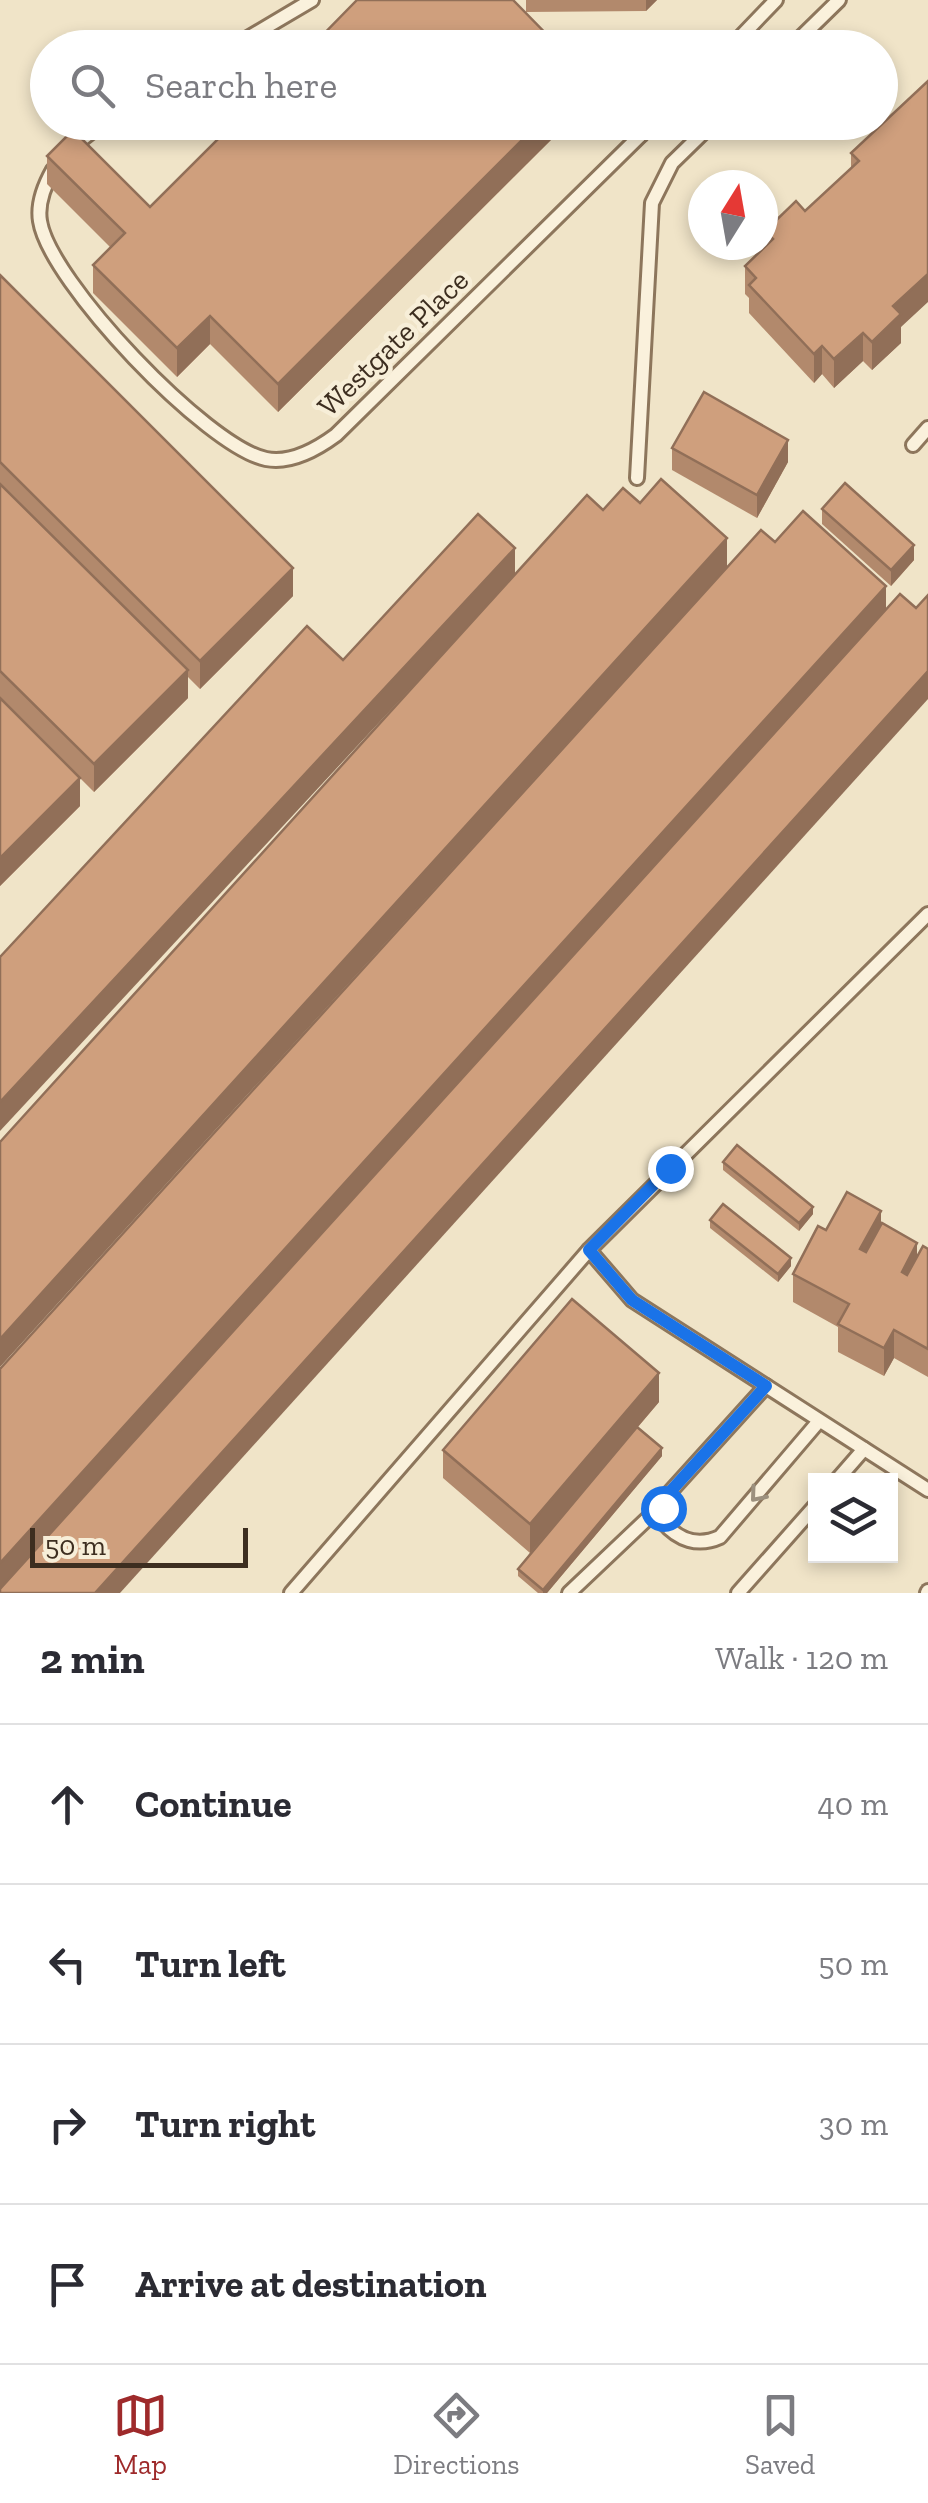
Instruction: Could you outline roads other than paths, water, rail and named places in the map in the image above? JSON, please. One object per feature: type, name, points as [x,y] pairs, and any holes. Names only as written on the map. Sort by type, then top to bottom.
[{"type":"lane","points":[[261,30],[312,0]]},
{"type":"lane","points":[[747,30],[776,0]]},
{"type":"lane","points":[[808,30],[839,0]]},
{"type":"lane","name":"Westgate Place","points":[[82,140],[61,158],[40,199],[46,244],[60,270],[95,315],[204,424],[234,446],[269,460],[289,459],[319,448],[336,435],[637,140]]},
{"type":"lane","points":[[637,478],[652,202],[672,163],[696,140]]},
{"type":"lane","points":[[913,445],[928,428]]},
{"type":"lane","points":[[290,1593],[589,1250],[928,914]]},
{"type":"lane","points":[[589,1250],[632,1300],[928,1490]]},
{"type":"lane","points":[[569,1593],[665,1502],[766,1386]]},
{"type":"lane","points":[[665,1502],[662,1516],[668,1528],[688,1541],[713,1541],[727,1530],[819,1420]]},
{"type":"lane","points":[[843,1473],[864,1449]]},
{"type":"lane","points":[[738,1593],[808,1514]]}]
